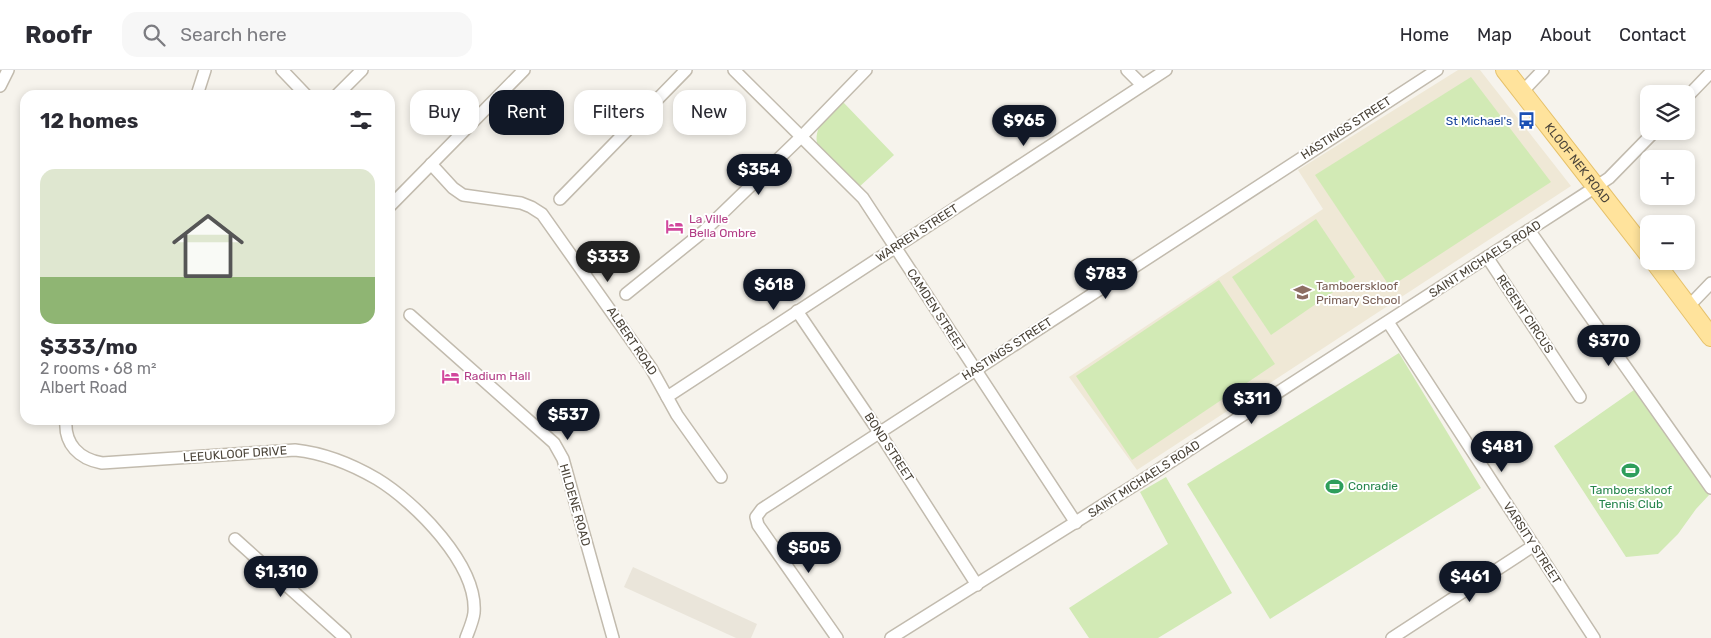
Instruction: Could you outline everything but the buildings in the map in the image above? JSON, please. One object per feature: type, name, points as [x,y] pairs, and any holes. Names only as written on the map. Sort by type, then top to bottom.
[{"type":"main road","name":"KLOOF NEK ROAD","points":[[1505,70],[1640,243]]},
{"type":"main road","points":[[1661,270],[1711,337]]},
{"type":"street","points":[[0,86],[8,70]]},
{"type":"street","points":[[199,90],[205,70]]},
{"type":"street","points":[[282,70],[301,90]]},
{"type":"street","points":[[342,90],[362,70]]},
{"type":"street","points":[[395,201],[524,70]]},
{"type":"street","name":"CAMDEN STREET","points":[[734,70],[863,198],[1076,523]]},
{"type":"street","points":[[626,294],[704,231],[802,136],[866,70]]},
{"type":"street","points":[[1127,70],[1142,85]]},
{"type":"street","name":"WARREN STREET","points":[[667,397],[1166,70]]},
{"type":"street","name":"HASTINGS STREET","points":[[837,638],[758,525],[756,517],[762,509],[1437,70]]},
{"type":"street","points":[[1523,91],[1543,70]]},
{"type":"street","points":[[560,199],[679,72]]},
{"type":"street","points":[[1695,89],[1711,72]]},
{"type":"street","name":"SAINT MICHAELS ROAD","points":[[891,638],[909,634],[977,585],[1597,186],[1609,178],[1646,140]]},
{"type":"street","name":"ALBERT ROAD","points":[[431,164],[453,188],[463,195],[521,203],[531,206],[542,214],[651,368],[677,415],[721,477]]},
{"type":"street","points":[[1529,230],[1711,488]]},
{"type":"street","name":"REGENT CIRCUS","points":[[1487,257],[1580,397]]},
{"type":"street","points":[[1688,307],[1711,283]]},
{"type":"street","name":"BOND STREET","points":[[798,311],[879,432],[977,585]]},
{"type":"street","name":"HILDENE ROAD","points":[[410,315],[554,442],[563,459],[613,638]]},
{"type":"street","name":"VARSITY STREET","points":[[1388,322],[1594,638]]},
{"type":"street","name":"LEEUKLOOF DRIVE","points":[[66,425],[70,444],[76,452],[96,462],[295,450],[314,453],[332,459],[378,480],[398,495],[439,532],[465,572],[471,588],[474,613],[466,638]]},
{"type":"street","points":[[235,539],[345,638]]},
{"type":"street","points":[[1392,638],[1534,546]]},
{"type":"shaded area","name":"Tamboerskloof Primary School","points":[[1458,70],[1480,70],[1571,186],[1137,470],[1069,377],[1323,209],[1298,170]]},
{"type":"shaded area","points":[[633,567],[757,624],[751,638],[736,638],[624,587]]},
{"type":"green space","points":[[1471,77],[1551,182],[1390,287],[1315,175]]},
{"type":"green space","points":[[843,102],[894,155],[858,188],[817,143],[820,125]]},
{"type":"green space","points":[[1316,219],[1355,277],[1271,335],[1232,277]]},
{"type":"green space","points":[[1219,280],[1275,364],[1132,460],[1076,376]]},
{"type":"green space","name":"Conradie","points":[[1399,353],[1481,488],[1270,619],[1187,484]]},
{"type":"green space","name":"Tamboerskloof Tennis Club","points":[[1634,390],[1709,495],[1678,534],[1658,554],[1626,557],[1554,446]]},
{"type":"green space","points":[[1166,477],[1232,593],[1158,638],[1089,638],[1069,608],[1168,544],[1140,492]]},
{"type":"place","name":"St Michael's","points":[[1526,121]]},
{"type":"place","name":"La Ville Bella Ombre","points":[[675,226]]},
{"type":"place","name":"Tamboerskloof Primary School","points":[[1302,293]]},
{"type":"place","name":"Radium Hall","points":[[450,376]]},
{"type":"place","name":"Tamboerskloof Tennis Club","points":[[1631,471]]},
{"type":"place","name":"Conradie","points":[[1334,486]]}]
